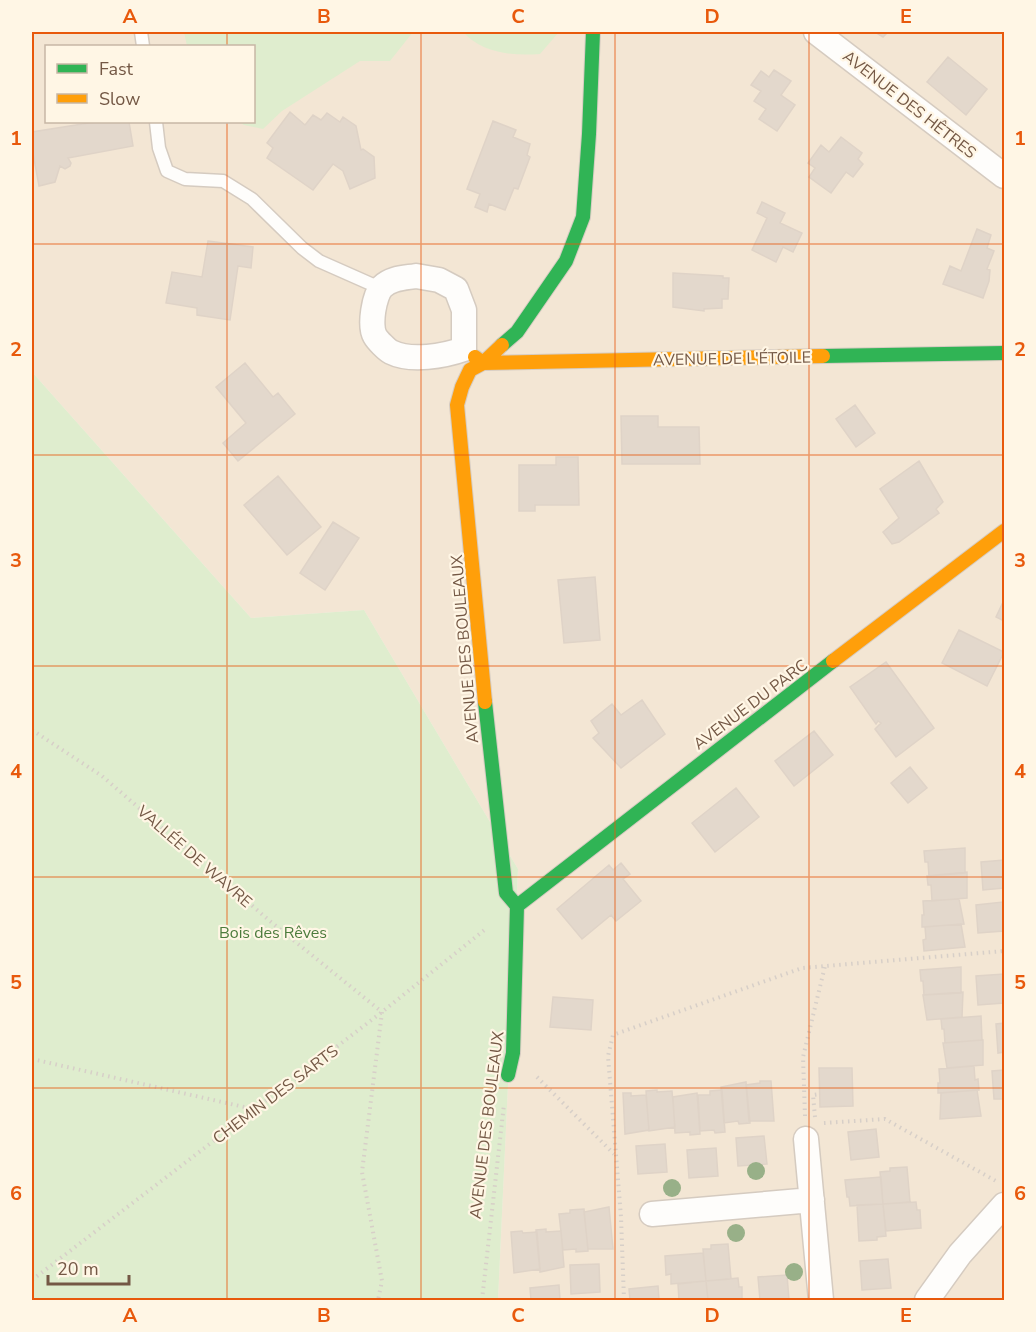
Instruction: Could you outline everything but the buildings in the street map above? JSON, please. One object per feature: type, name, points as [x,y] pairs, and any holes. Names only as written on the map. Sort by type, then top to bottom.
[{"type":"street","name":"AVENUE DES BOULEAUX","points":[[508,1075],[513,1053],[517,906],[506,893],[486,716],[457,405],[470,370],[483,363],[517,332],[566,261],[583,217],[593,32]]},
{"type":"street","name":"AVENUE DES HÊTRES","points":[[816,32],[1005,176]]},
{"type":"street","points":[[416,276],[439,280],[456,289],[464,310],[464,349],[452,353],[412,357],[390,351],[374,335],[372,312],[380,288],[395,279],[416,276]]},
{"type":"street","points":[[464,349],[483,363]]},
{"type":"street","name":"AVENUE DE L'ÉTOILE","points":[[483,363],[1005,353]]},
{"type":"street","name":"AVENUE DU PARC","points":[[517,906],[679,779],[1005,531]]},
{"type":"street","points":[[806,1132],[821,1300]]},
{"type":"street","points":[[652,1214],[812,1200]]},
{"type":"street","points":[[927,1300],[960,1254],[1005,1205]]},
{"type":"lane","points":[[156,123],[159,148],[166,171],[185,179],[223,181],[252,199],[302,248],[319,261],[380,288]]},
{"type":"path","name":"VALLÉE DE WAVRE","points":[[32,730],[102,776],[272,922],[382,1012]]},
{"type":"path","name":"CHEMIN DES SARTS","points":[[32,1280],[517,906]]},
{"type":"path","points":[[624,1300],[621,1217],[608,1056],[613,1035],[802,968],[1005,951]]},
{"type":"path","points":[[825,966],[803,1057],[806,1132],[885,1119],[1005,1185]]},
{"type":"path","points":[[378,1300],[382,1281],[362,1172],[382,1012]]},
{"type":"path","points":[[513,1053],[615,1155]]},
{"type":"path","points":[[32,1059],[253,1110]]},
{"type":"path","name":"AVENUE DES BOULEAUX","points":[[482,1300],[508,1075]]},
{"type":"shaded area","points":[[32,32],[1004,32],[1004,1300],[498,1300],[518,869],[364,610],[251,618],[32,372]]},
{"type":"green space","points":[[184,32],[413,32],[390,61],[360,61],[282,111],[263,129],[241,123],[255,123],[255,45],[187,45]]},
{"type":"green space","points":[[463,32],[559,32],[540,54],[529,54],[488,49]]},
{"type":"green space","name":"Bois des Rêves","points":[[32,372],[251,618],[364,610],[518,869],[498,1300],[32,1300]]},
{"type":"traffic: fast","points":[[502,345],[517,332],[566,261],[583,217],[593,32]]},
{"type":"traffic: fast","points":[[823,356],[1004,353]]},
{"type":"traffic: fast","points":[[517,906],[833,661]]},
{"type":"traffic: fast","points":[[485,702],[506,893],[517,906],[513,1053],[508,1075]]},
{"type":"traffic: slow","points":[[485,702],[457,405],[470,370],[483,363],[502,345]]},
{"type":"traffic: slow","points":[[475,357],[483,363],[823,356]]},
{"type":"traffic: slow","points":[[833,661],[1004,531]]}]
